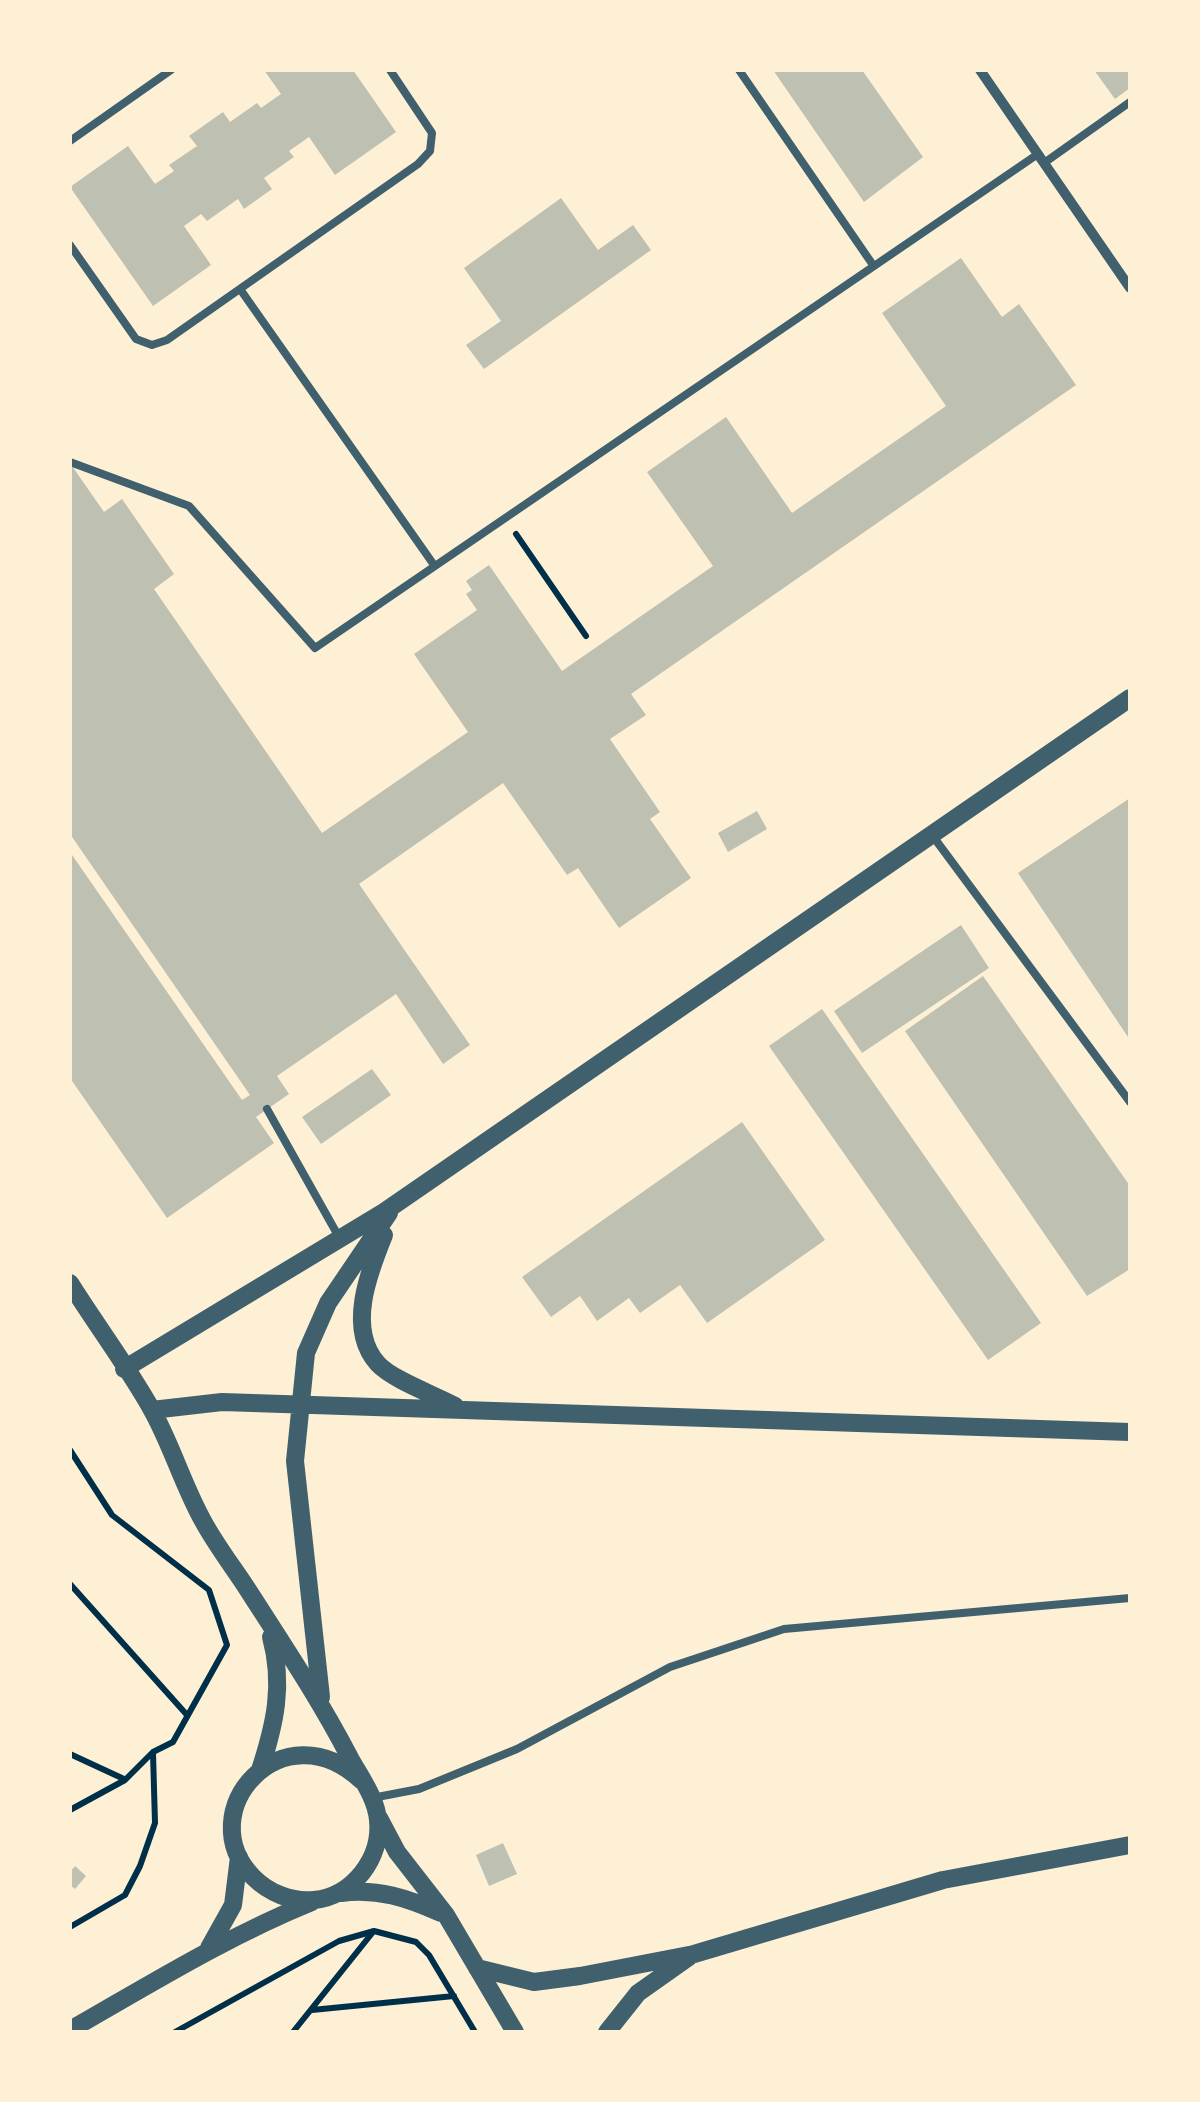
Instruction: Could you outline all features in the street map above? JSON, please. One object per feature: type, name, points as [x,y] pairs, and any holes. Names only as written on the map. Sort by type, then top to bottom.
[{"type":"street","points":[[980,70],[1130,288]]},
{"type":"street","points":[[124,1369],[395,1204],[1130,698]]},
{"type":"street","points":[[322,1704],[296,1461],[306,1353],[328,1303],[395,1204]]},
{"type":"street","points":[[395,1204],[365,1293],[364,1336],[380,1366],[460,1409]]},
{"type":"street","points":[[70,1284],[152,1410],[203,1521],[322,1704],[397,1852],[446,1915],[515,2032]]},
{"type":"street","points":[[152,1410],[222,1402],[1130,1432]]},
{"type":"street","points":[[260,1770],[276,1760],[313,1754],[349,1768],[371,1798],[378,1835],[374,1854],[364,1870],[326,1897],[279,1896],[262,1886],[239,1857],[233,1820],[238,1801],[260,1770],[274,1726],[279,1693],[278,1660],[265,1617]]},
{"type":"street","points":[[477,1968],[534,1982],[694,1954],[943,1880],[1130,1844]]},
{"type":"street","points":[[206,1952],[234,1905],[239,1857]]},
{"type":"street","points":[[70,2030],[206,1952],[272,1918],[326,1897],[362,1890],[388,1893],[446,1915]]},
{"type":"street","points":[[608,2032],[638,1993],[694,1954]]},
{"type":"lane","points":[[70,141],[171,70]]},
{"type":"lane","points":[[70,245],[136,339],[152,345],[167,340],[418,164],[430,151],[432,134],[390,70]]},
{"type":"lane","points":[[739,70],[873,266]]},
{"type":"lane","points":[[70,462],[189,506],[315,648],[873,266],[1130,102]]},
{"type":"lane","points":[[240,289],[434,565]]},
{"type":"lane","points":[[932,835],[1130,1102]]},
{"type":"lane","points":[[267,1110],[340,1240]]},
{"type":"lane","points":[[371,1798],[419,1790],[517,1749],[670,1667],[784,1629],[1130,1598]]},
{"type":"path","points":[[504,516],[586,636]]},
{"type":"path","points":[[70,1450],[112,1515],[209,1590],[227,1645],[174,1742],[153,1752],[125,1780],[70,1810]]},
{"type":"path","points":[[70,1584],[187,1716]]},
{"type":"path","points":[[70,1927],[124,1895],[140,1866],[156,1822],[153,1752]]},
{"type":"path","points":[[70,1754],[125,1780]]},
{"type":"path","points":[[293,2032],[374,1931]]},
{"type":"path","points":[[175,2032],[340,1940],[374,1931],[416,1942],[430,1955],[475,2032]]},
{"type":"path","points":[[312,2010],[454,1996]]},
{"type":"building","points":[[264,70],[353,70],[396,132],[335,175],[309,137],[289,151],[294,157],[264,178],[272,189],[244,209],[238,199],[207,221],[201,214],[184,226],[211,265],[153,306],[70,187],[128,146],[155,184],[174,171],[169,165],[197,146],[189,136],[223,112],[230,122],[257,103],[261,108],[281,94]]},
{"type":"building","points":[[773,70],[862,70],[923,157],[864,202]]},
{"type":"building","points":[[1094,70],[1130,70],[1130,88],[1115,99]]},
{"type":"building","points":[[561,198],[598,250],[633,225],[651,250],[484,369],[466,345],[501,321],[464,268]]},
{"type":"building","points":[[961,258],[1002,317],[1019,304],[1076,385],[631,694],[646,715],[610,739],[660,812],[650,819],[691,878],[619,928],[578,868],[567,875],[503,783],[359,884],[470,1045],[443,1064],[396,994],[277,1076],[289,1094],[256,1117],[274,1143],[167,1218],[70,1078],[70,852],[242,1100],[250,1095],[70,834],[70,468],[104,512],[122,499],[174,574],[154,589],[322,833],[468,732],[414,654],[477,610],[466,594],[472,590],[466,581],[489,565],[562,671],[713,566],[647,472],[726,417],[792,513],[946,406],[882,313]]},
{"type":"building","points":[[1130,798],[1130,1040],[1018,873]]},
{"type":"building","points":[[757,811],[767,829],[728,852],[718,833]]},
{"type":"building","points":[[961,925],[989,968],[862,1053],[834,1011]]},
{"type":"building","points":[[983,976],[1130,1186],[1130,1269],[1087,1296],[905,1031]]},
{"type":"building","points":[[822,1009],[1041,1323],[988,1360],[769,1046]]},
{"type":"building","points":[[372,1069],[391,1095],[321,1144],[302,1117]]},
{"type":"building","points":[[742,1122],[825,1240],[707,1323],[680,1285],[640,1313],[629,1298],[597,1321],[580,1296],[551,1317],[522,1277]]},
{"type":"building","points":[[503,1843],[517,1874],[489,1886],[476,1855]]},
{"type":"building","points":[[75,1866],[86,1876],[75,1889],[70,1885],[70,1872]]}]
